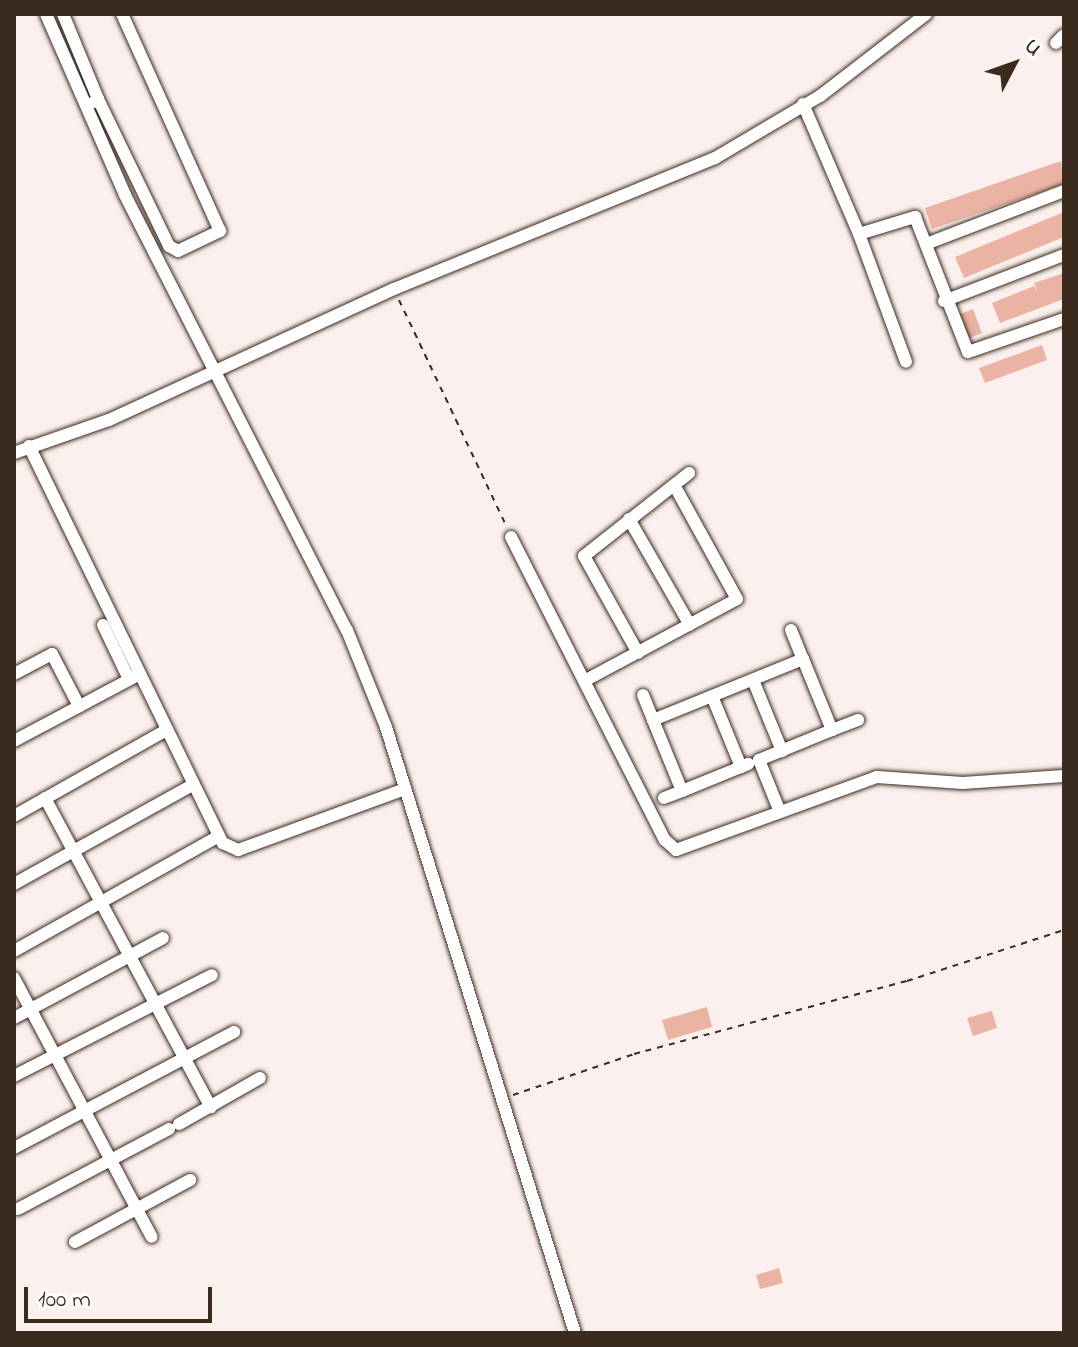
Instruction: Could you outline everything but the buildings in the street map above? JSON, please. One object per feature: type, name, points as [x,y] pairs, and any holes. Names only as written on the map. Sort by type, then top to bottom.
[{"type":"street","points":[[46,14],[84,107],[214,372],[347,630],[405,789],[575,1333]]},
{"type":"street","points":[[63,14],[98,99],[169,246],[178,251],[220,231],[122,14]]},
{"type":"street","points":[[14,453],[109,420],[394,289],[715,158],[863,66],[926,14]]},
{"type":"street","points":[[84,107],[98,99]]},
{"type":"street","points":[[803,104],[859,234],[906,362]]},
{"type":"street","points":[[926,244],[1064,191]]},
{"type":"street","points":[[859,234],[911,216],[919,222],[944,301],[964,349],[973,354],[1064,319]]},
{"type":"street","points":[[944,301],[1064,255]]},
{"type":"street","points":[[29,446],[134,677]]},
{"type":"street","points":[[638,653],[584,556],[689,473]]},
{"type":"street","points":[[586,680],[690,625],[737,595],[674,485]]},
{"type":"street","points":[[629,519],[690,625]]},
{"type":"street","points":[[511,537],[673,848],[680,851],[877,777],[963,783],[1064,776]]},
{"type":"street","points":[[103,625],[165,731],[217,837],[238,850],[405,789]]},
{"type":"street","points":[[791,630],[832,730]]},
{"type":"street","points":[[14,674],[52,654],[79,706]]},
{"type":"street","points":[[653,720],[803,659]]},
{"type":"street","points":[[14,741],[134,677]]},
{"type":"street","points":[[753,680],[782,751]]},
{"type":"street","points":[[643,695],[682,791]]},
{"type":"street","points":[[712,696],[741,767]]},
{"type":"street","points":[[664,798],[858,720]]},
{"type":"street","points":[[14,816],[165,731]]},
{"type":"street","points":[[759,760],[780,812]]},
{"type":"street","points":[[14,884],[191,786]]},
{"type":"street","points":[[45,798],[211,1107]]},
{"type":"street","points":[[14,951],[217,837]]},
{"type":"street","points":[[14,1018],[131,959],[163,938]]},
{"type":"street","points":[[14,1076],[212,975]]},
{"type":"street","points":[[14,978],[152,1237]]},
{"type":"street","points":[[14,1148],[234,1032]]},
{"type":"street","points":[[18,1209],[260,1078]]},
{"type":"street","points":[[75,1242],[190,1180]]},
{"type":"path","points":[[394,289],[511,537]]},
{"type":"path","points":[[503,1098],[634,1054],[907,981],[1064,930]]}]
